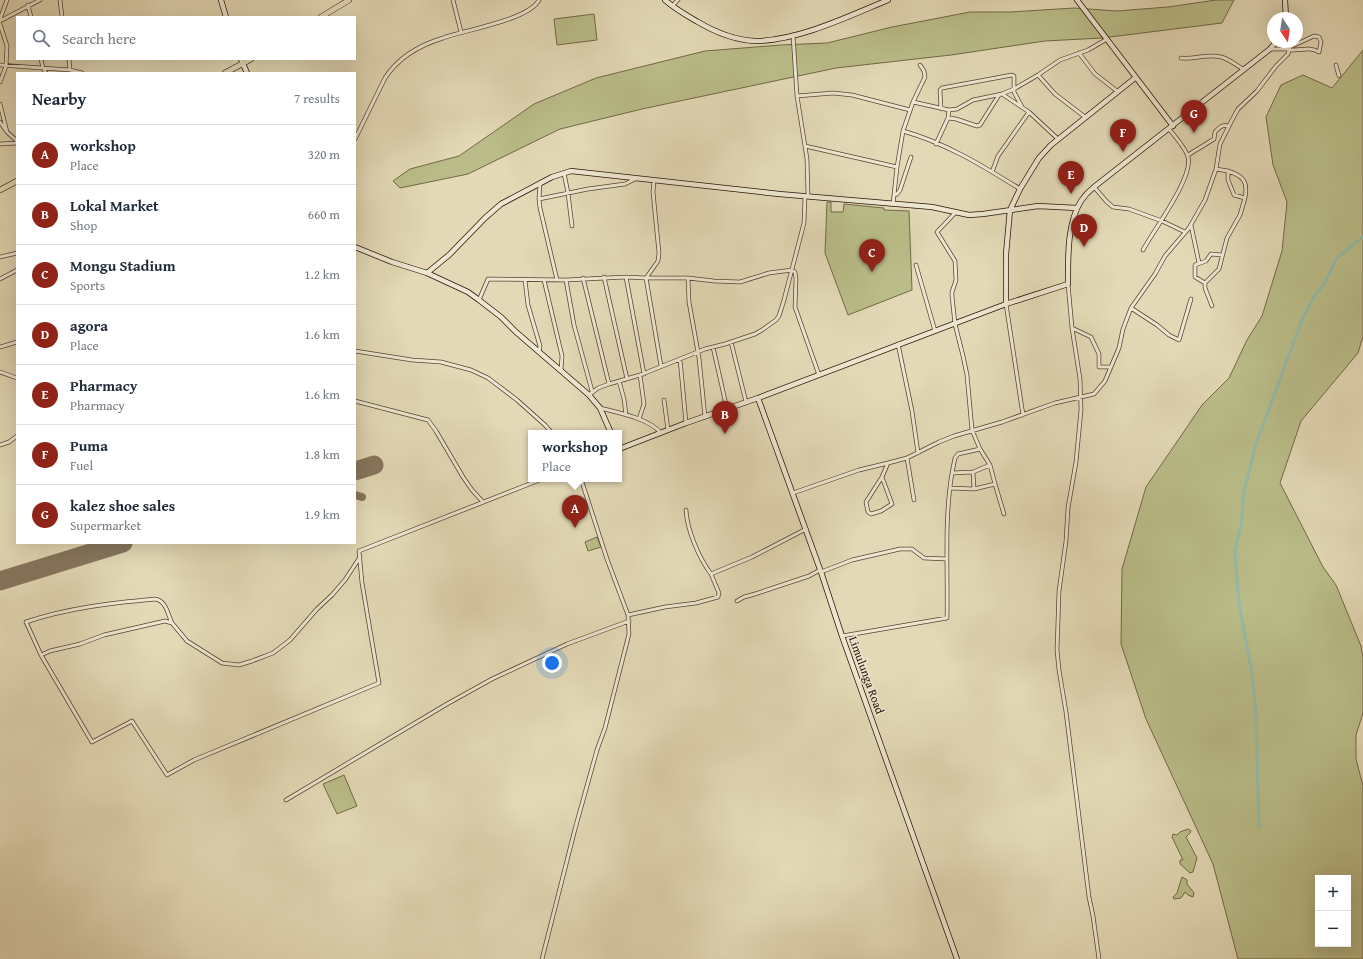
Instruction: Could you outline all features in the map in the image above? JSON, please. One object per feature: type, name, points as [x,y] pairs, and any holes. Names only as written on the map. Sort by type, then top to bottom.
[{"type":"main road","points":[[220,0],[226,16]]},
{"type":"main road","points":[[323,16],[349,0]]},
{"type":"main road","points":[[665,0],[682,14],[715,30],[739,39],[754,41],[773,40],[830,24],[888,0]]},
{"type":"main road","points":[[1077,0],[1171,127]]},
{"type":"main road","points":[[1285,0],[1286,12]]},
{"type":"main road","points":[[622,447],[758,398],[1006,304],[1068,284],[1070,238],[1077,208],[1085,196],[1094,187],[1270,49]]},
{"type":"main road","points":[[226,72],[242,61],[247,72]]},
{"type":"main road","points":[[1006,304],[1006,254],[1010,210],[1020,189],[1039,158],[1058,139],[1135,78]]},
{"type":"main road","points":[[427,273],[449,255],[501,204],[552,177],[564,173],[580,172],[654,181],[932,207],[969,215],[1038,206],[1077,208]]},
{"type":"main road","points":[[0,190],[16,182]]},
{"type":"main road","points":[[356,246],[392,262],[427,273],[468,292],[501,317],[539,352],[591,393],[600,408],[610,430]]},
{"type":"main road","name":"Limulunga Road","points":[[758,398],[806,529],[842,636],[957,959]]},
{"type":"street","points":[[0,20],[7,0]]},
{"type":"street","points":[[0,20],[40,0]]},
{"type":"street","points":[[60,0],[62,16]]},
{"type":"street","points":[[453,0],[461,32]]},
{"type":"street","points":[[356,137],[382,83],[390,71],[412,52],[434,41],[500,22],[515,16],[532,8],[539,0]]},
{"type":"street","points":[[672,6],[678,0]]},
{"type":"street","points":[[28,6],[31,16]]},
{"type":"street","points":[[0,24],[0,28],[7,46],[6,66],[0,82]]},
{"type":"street","points":[[566,280],[574,325],[591,393],[609,384],[640,376],[698,351],[731,342],[762,330],[776,320],[779,316],[784,300],[804,223],[808,176],[805,146],[796,96],[793,35]]},
{"type":"street","points":[[1270,49],[1287,50],[1310,49],[1319,52],[1321,44],[1320,39],[1314,36],[1287,50]]},
{"type":"street","points":[[913,102],[940,109],[957,109],[973,100],[1001,94],[1014,89],[1060,60],[1092,48],[1106,39]]},
{"type":"street","points":[[793,493],[859,470],[907,458],[939,442],[972,430],[1022,415],[1055,403],[1094,394],[1103,385],[1119,348],[1122,329],[1131,308],[1155,274],[1165,256],[1191,225],[1205,200],[1216,168],[1220,144],[1228,126],[1238,109],[1257,91],[1276,66],[1288,54],[1287,50]]},
{"type":"street","points":[[1079,53],[1095,74],[1117,91]]},
{"type":"street","points":[[1181,58],[1189,59],[1212,56],[1222,57],[1243,70]]},
{"type":"street","points":[[41,60],[45,72]]},
{"type":"street","points":[[69,60],[70,70]]},
{"type":"street","points":[[0,65],[70,70],[78,72]]},
{"type":"street","points":[[893,204],[903,131],[913,102],[925,77],[924,71],[920,65]]},
{"type":"street","points":[[1336,66],[1339,76]]},
{"type":"street","points":[[940,109],[940,90],[946,86],[1014,75],[1014,89],[1022,107]]},
{"type":"street","points":[[1038,75],[1055,94],[1086,117]]},
{"type":"street","points":[[796,96],[833,93],[852,95],[910,110]]},
{"type":"street","points":[[1001,94],[1029,112],[1058,139]]},
{"type":"street","points":[[948,118],[974,125],[980,125],[1001,94]]},
{"type":"street","points":[[0,104],[7,132]]},
{"type":"street","points":[[956,119],[957,109]]},
{"type":"street","points":[[936,144],[948,118],[949,110]]},
{"type":"street","points":[[992,172],[998,156],[1029,112]]},
{"type":"street","points":[[0,122],[16,141]]},
{"type":"street","points":[[1188,156],[1214,139],[1215,132],[1220,127],[1224,125],[1228,126]]},
{"type":"street","points":[[1143,250],[1162,221],[1181,185],[1188,166],[1188,156],[1171,127]]},
{"type":"street","points":[[903,131],[920,136],[959,153],[1020,189]]},
{"type":"street","points":[[0,144],[16,142]]},
{"type":"street","points":[[805,146],[897,168]]},
{"type":"street","points":[[894,195],[900,190],[911,157]]},
{"type":"street","points":[[1212,306],[1205,288],[1205,283],[1219,269],[1227,238],[1240,215],[1247,187],[1245,181],[1239,176],[1216,168]]},
{"type":"street","points":[[1228,172],[1228,180],[1234,195],[1245,198]]},
{"type":"street","points":[[564,173],[572,226]]},
{"type":"street","points":[[538,200],[568,193],[626,184],[635,179]]},
{"type":"street","points":[[654,181],[653,192],[659,253],[658,261],[646,278],[661,366]]},
{"type":"street","points":[[540,183],[538,200],[557,280]]},
{"type":"street","points":[[1094,187],[1112,207],[1129,209],[1162,221],[1185,232]]},
{"type":"street","points":[[955,213],[937,232],[955,261],[956,280],[952,292],[955,324],[966,368],[972,430],[980,449],[990,465],[1004,514]]},
{"type":"street","points":[[1191,225],[1199,263]]},
{"type":"street","points":[[0,258],[16,253]]},
{"type":"street","points":[[1205,283],[1195,277],[1195,266],[1206,261],[1211,254],[1222,255]]},
{"type":"street","points":[[916,265],[935,331]]},
{"type":"street","points":[[479,300],[488,278],[566,280],[626,277],[688,278],[740,282],[769,273],[792,270]]},
{"type":"street","points":[[792,270],[796,279],[795,307],[819,375]]},
{"type":"street","points":[[0,279],[16,271]]},
{"type":"street","points":[[604,277],[627,379]]},
{"type":"street","points":[[626,277],[644,374]]},
{"type":"street","points":[[583,278],[609,384]]},
{"type":"street","points":[[688,278],[689,302],[698,351],[705,417]]},
{"type":"street","points":[[525,280],[528,305],[540,346],[539,352]]},
{"type":"street","points":[[544,280],[562,356],[561,370]]},
{"type":"street","points":[[1068,284],[1072,328],[1078,363],[1081,410],[1076,462],[1068,508],[1066,541],[1059,591],[1057,650],[1088,889],[1099,959]]},
{"type":"street","points":[[1131,308],[1157,325],[1169,335],[1179,340],[1191,299]]},
{"type":"street","points":[[1006,304],[1022,415]]},
{"type":"street","points":[[1072,328],[1091,337],[1098,354],[1099,367],[1111,366]]},
{"type":"street","points":[[0,347],[16,342]]},
{"type":"street","points":[[731,342],[746,402]]},
{"type":"street","points":[[898,344],[911,403],[918,453]]},
{"type":"street","points":[[713,347],[727,409]]},
{"type":"street","points":[[356,351],[412,360],[441,362],[471,370],[488,378],[517,400],[549,430]]},
{"type":"street","points":[[680,359],[686,423]]},
{"type":"street","points":[[0,372],[16,378]]},
{"type":"street","points":[[639,419],[644,404],[640,376]]},
{"type":"street","points":[[619,381],[624,398],[626,415]]},
{"type":"street","points":[[664,400],[668,430]]},
{"type":"street","points":[[356,401],[428,420],[463,477],[483,502]]},
{"type":"street","points":[[600,408],[639,419],[657,429],[661,433]]},
{"type":"street","points":[[0,445],[16,437]]},
{"type":"street","points":[[842,636],[947,618],[946,534],[952,473],[955,458],[958,454],[980,449]]},
{"type":"street","points":[[907,458],[914,500]]},
{"type":"street","points":[[882,477],[892,504],[881,511],[870,514],[868,512],[866,502],[882,477],[888,463]]},
{"type":"street","points":[[952,473],[973,472],[990,465]]},
{"type":"street","points":[[973,472],[974,489]]},
{"type":"street","points":[[360,557],[345,580],[290,640],[273,653],[239,665],[222,663],[187,641],[172,623],[164,604],[155,599],[99,606],[40,617],[26,622],[41,655],[92,742],[132,722],[166,775],[201,758],[379,683],[362,583],[360,557],[359,551],[534,482]]},
{"type":"street","points":[[542,959],[629,634],[628,615],[607,559],[582,482]]},
{"type":"street","points":[[950,488],[974,489],[995,484]]},
{"type":"street","points":[[628,615],[665,607],[696,603],[718,597],[719,592],[711,574],[703,563],[692,537],[686,519],[686,510]]},
{"type":"street","points":[[711,574],[752,557],[806,529]]},
{"type":"street","points":[[737,601],[744,597],[809,576],[852,560],[900,549],[912,549],[924,558],[947,559]]},
{"type":"street","points":[[41,655],[50,651],[70,647],[120,631],[145,627],[165,621],[172,623]]},
{"type":"street","points":[[286,800],[447,704],[492,679],[567,644],[629,621]]},
{"type":"green space","points":[[1216,0],[1234,0],[1222,23],[1102,38],[1045,41],[951,55],[836,68],[642,109],[560,129],[468,174],[400,188],[393,181],[410,169],[459,156],[534,104],[596,78],[705,51],[827,43],[892,27],[970,12],[1010,12],[1074,8],[1117,11],[1168,7]]},
{"type":"green space","points":[[594,14],[597,40],[557,45],[554,19]]},
{"type":"green space","points":[[1363,50],[1363,336],[1358,353],[1301,421],[1280,483],[1323,567],[1336,585],[1361,646],[1363,658],[1363,713],[1356,735],[1356,759],[1363,786],[1363,959],[1238,959],[1213,864],[1146,719],[1121,644],[1122,569],[1146,487],[1202,405],[1229,378],[1247,340],[1262,316],[1282,251],[1287,202],[1273,165],[1266,117],[1281,85],[1303,75],[1332,88]]},
{"type":"green space","points":[[827,202],[831,202],[831,212],[843,212],[844,204],[884,208],[884,210],[909,211],[912,290],[848,315],[825,253]]},
{"type":"green space","points":[[597,537],[601,547],[588,551],[585,542]]},
{"type":"green space","points":[[344,775],[357,806],[337,814],[323,784]]},
{"type":"green space","points":[[1188,829],[1191,832],[1186,837],[1197,858],[1193,872],[1190,873],[1180,864],[1180,860],[1183,860],[1172,837],[1173,834],[1177,835]]},
{"type":"green space","points":[[1182,877],[1187,880],[1187,884],[1194,893],[1193,897],[1185,892],[1181,898],[1174,899],[1173,897],[1177,893]]},
{"type":"waterway","points":[[1259,827],[1256,715],[1252,673],[1239,603],[1235,550],[1241,526],[1244,492],[1256,444],[1302,320],[1314,297],[1324,284],[1337,258],[1363,237]]},
{"type":"taxiway","points":[[356,495],[362,497]]},
{"type":"runway","points":[[356,471],[374,465]]},
{"type":"runway","points":[[0,581],[120,544]]},
{"type":"place","name":"kalez shoe sales","points":[[1194,133]]},
{"type":"place","name":"Puma","points":[[1123,152]]},
{"type":"place","name":"Pharmacy","points":[[1071,194]]},
{"type":"place","name":"agora","points":[[1084,247]]},
{"type":"place","name":"Mongu Stadium","points":[[872,272]]},
{"type":"place","name":"Lokal Market","points":[[725,434]]},
{"type":"place","name":"workshop","points":[[575,528]]}]
